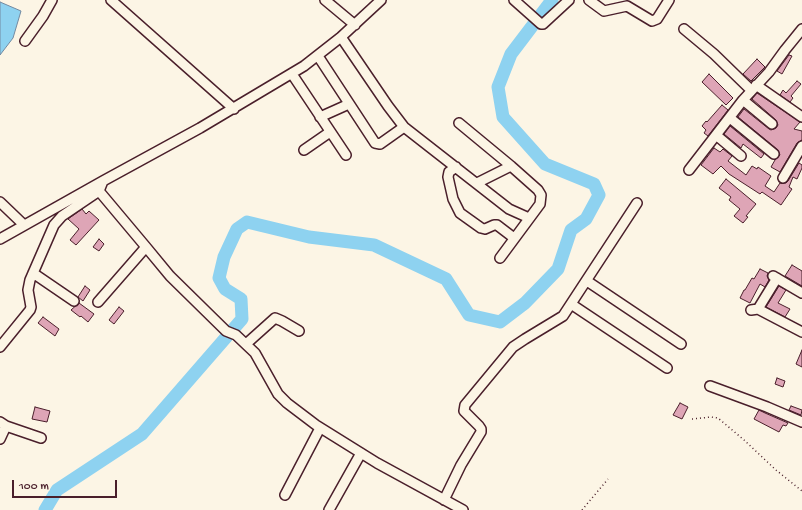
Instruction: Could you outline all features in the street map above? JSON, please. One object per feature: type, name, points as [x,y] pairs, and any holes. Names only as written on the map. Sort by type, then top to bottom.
[{"type":"street","points":[[25,41],[43,16],[52,0]]},
{"type":"street","points":[[111,0],[234,109]]},
{"type":"street","points":[[325,0],[355,25]]},
{"type":"street","points":[[0,239],[234,109],[292,74],[318,56],[341,37],[381,0]]},
{"type":"street","points":[[514,0],[542,24],[546,23],[569,0]]},
{"type":"street","points":[[589,0],[604,11],[627,6],[652,21],[657,19],[669,0]]},
{"type":"street","points":[[684,29],[754,88],[802,117]]},
{"type":"street","points":[[689,170],[743,100],[770,72],[802,29]]},
{"type":"street","points":[[341,37],[404,127],[509,209],[529,218]]},
{"type":"street","points":[[318,56],[376,144],[380,144],[404,127]]},
{"type":"street","points":[[292,74],[346,155]]},
{"type":"street","points":[[743,100],[772,124]]},
{"type":"street","points":[[320,117],[349,104]]},
{"type":"street","points":[[730,118],[774,154]]},
{"type":"street","points":[[459,123],[511,166],[538,190],[541,195],[540,204],[500,258]]},
{"type":"street","points":[[304,150],[330,132]]},
{"type":"street","points":[[716,134],[741,156]]},
{"type":"street","points":[[783,178],[802,146]]},
{"type":"street","points":[[477,183],[511,166]]},
{"type":"street","points":[[456,167],[449,172],[448,177],[453,199],[460,212],[481,228],[486,229],[497,225],[514,238]]},
{"type":"street","points":[[0,347],[30,310],[29,285],[51,231],[57,221],[99,191],[103,181]]},
{"type":"street","points":[[99,191],[170,276],[226,331],[236,335],[246,344],[260,360],[282,399],[320,428],[377,464],[463,510]]},
{"type":"street","points":[[0,202],[24,225]]},
{"type":"street","points":[[444,500],[461,465],[481,432],[481,428],[464,411],[464,405],[513,347],[560,319],[587,281],[637,204]]},
{"type":"street","points":[[98,302],[146,247]]},
{"type":"street","points":[[33,273],[74,301]]},
{"type":"street","points":[[802,294],[775,277],[754,310],[802,332]]},
{"type":"street","points":[[587,281],[681,344]]},
{"type":"street","points":[[571,304],[667,368]]},
{"type":"street","points":[[246,344],[275,318],[299,331]]},
{"type":"street","points":[[710,386],[767,407],[802,422]]},
{"type":"street","points":[[0,439],[3,424],[41,438]]},
{"type":"street","points":[[285,495],[320,428]]},
{"type":"street","points":[[329,510],[361,453]]},
{"type":"path","points":[[692,419],[711,417],[718,418],[776,470],[802,491]]},
{"type":"path","points":[[582,510],[608,479]]},
{"type":"water","points":[[0,2],[21,11],[13,38],[0,55]]},
{"type":"building","points":[[789,55],[792,56],[782,74],[777,71]]},
{"type":"building","points":[[757,59],[765,67],[751,81],[743,74]]},
{"type":"building","points":[[709,74],[733,98],[726,105],[702,82]]},
{"type":"building","points":[[797,81],[801,84],[791,96],[793,98],[790,102],[780,95],[783,90],[786,93]]},
{"type":"building","points":[[757,93],[800,122],[794,129],[802,131],[802,140],[797,143],[780,172],[771,167],[780,155],[778,150],[738,117],[744,109],[769,129],[771,130],[776,128],[778,125],[776,120],[752,99]]},
{"type":"building","points":[[722,105],[728,110],[708,136],[704,133],[706,130],[702,126]]},
{"type":"building","points":[[730,126],[764,154],[761,158],[743,144],[741,148],[724,134]]},
{"type":"building","points":[[714,148],[720,152],[723,149],[732,156],[728,161],[746,175],[752,166],[757,169],[758,167],[771,176],[765,186],[774,192],[780,183],[786,183],[788,181],[799,163],[802,165],[802,168],[797,179],[793,177],[789,187],[792,189],[781,205],[762,192],[760,194],[729,174],[721,166],[713,174],[701,165]]},
{"type":"building","points":[[726,179],[756,204],[746,216],[748,217],[743,223],[734,216],[740,209],[729,200],[731,197],[719,188]]},
{"type":"building","points":[[82,209],[86,214],[89,211],[99,220],[76,245],[70,240],[79,229],[68,219]]},
{"type":"building","points":[[99,239],[104,244],[99,251],[93,247]]},
{"type":"building","points":[[792,265],[802,271],[802,286],[785,276]]},
{"type":"building","points":[[760,269],[768,273],[767,276],[769,280],[765,287],[760,284],[750,303],[740,298],[752,278],[754,279]]},
{"type":"building","points":[[85,286],[90,290],[83,301],[78,297]]},
{"type":"building","points":[[779,286],[786,290],[778,303],[790,309],[785,317],[766,307]]},
{"type":"building","points":[[79,303],[94,314],[88,322],[71,310]]},
{"type":"building","points":[[119,307],[124,311],[114,324],[109,320]]},
{"type":"building","points":[[43,317],[59,329],[55,336],[38,323]]},
{"type":"building","points":[[802,350],[802,367],[796,364]]},
{"type":"building","points":[[777,378],[785,381],[783,387],[775,384]]},
{"type":"building","points":[[680,403],[688,407],[682,419],[673,415]]},
{"type":"building","points":[[791,406],[802,410],[801,415],[789,410]]},
{"type":"building","points":[[35,407],[50,411],[47,422],[32,419]]},
{"type":"building","points":[[759,410],[788,423],[786,426],[783,425],[779,432],[754,419]]},
{"type":"waterway","points":[[45,510],[57,490],[142,434],[242,319],[241,299],[225,289],[219,278],[224,257],[237,229],[247,222],[309,237],[374,245],[446,279],[469,315],[500,322],[525,303],[558,269],[571,230],[586,219],[599,195],[594,184],[545,164],[503,117],[498,87],[511,54],[552,0]]}]
